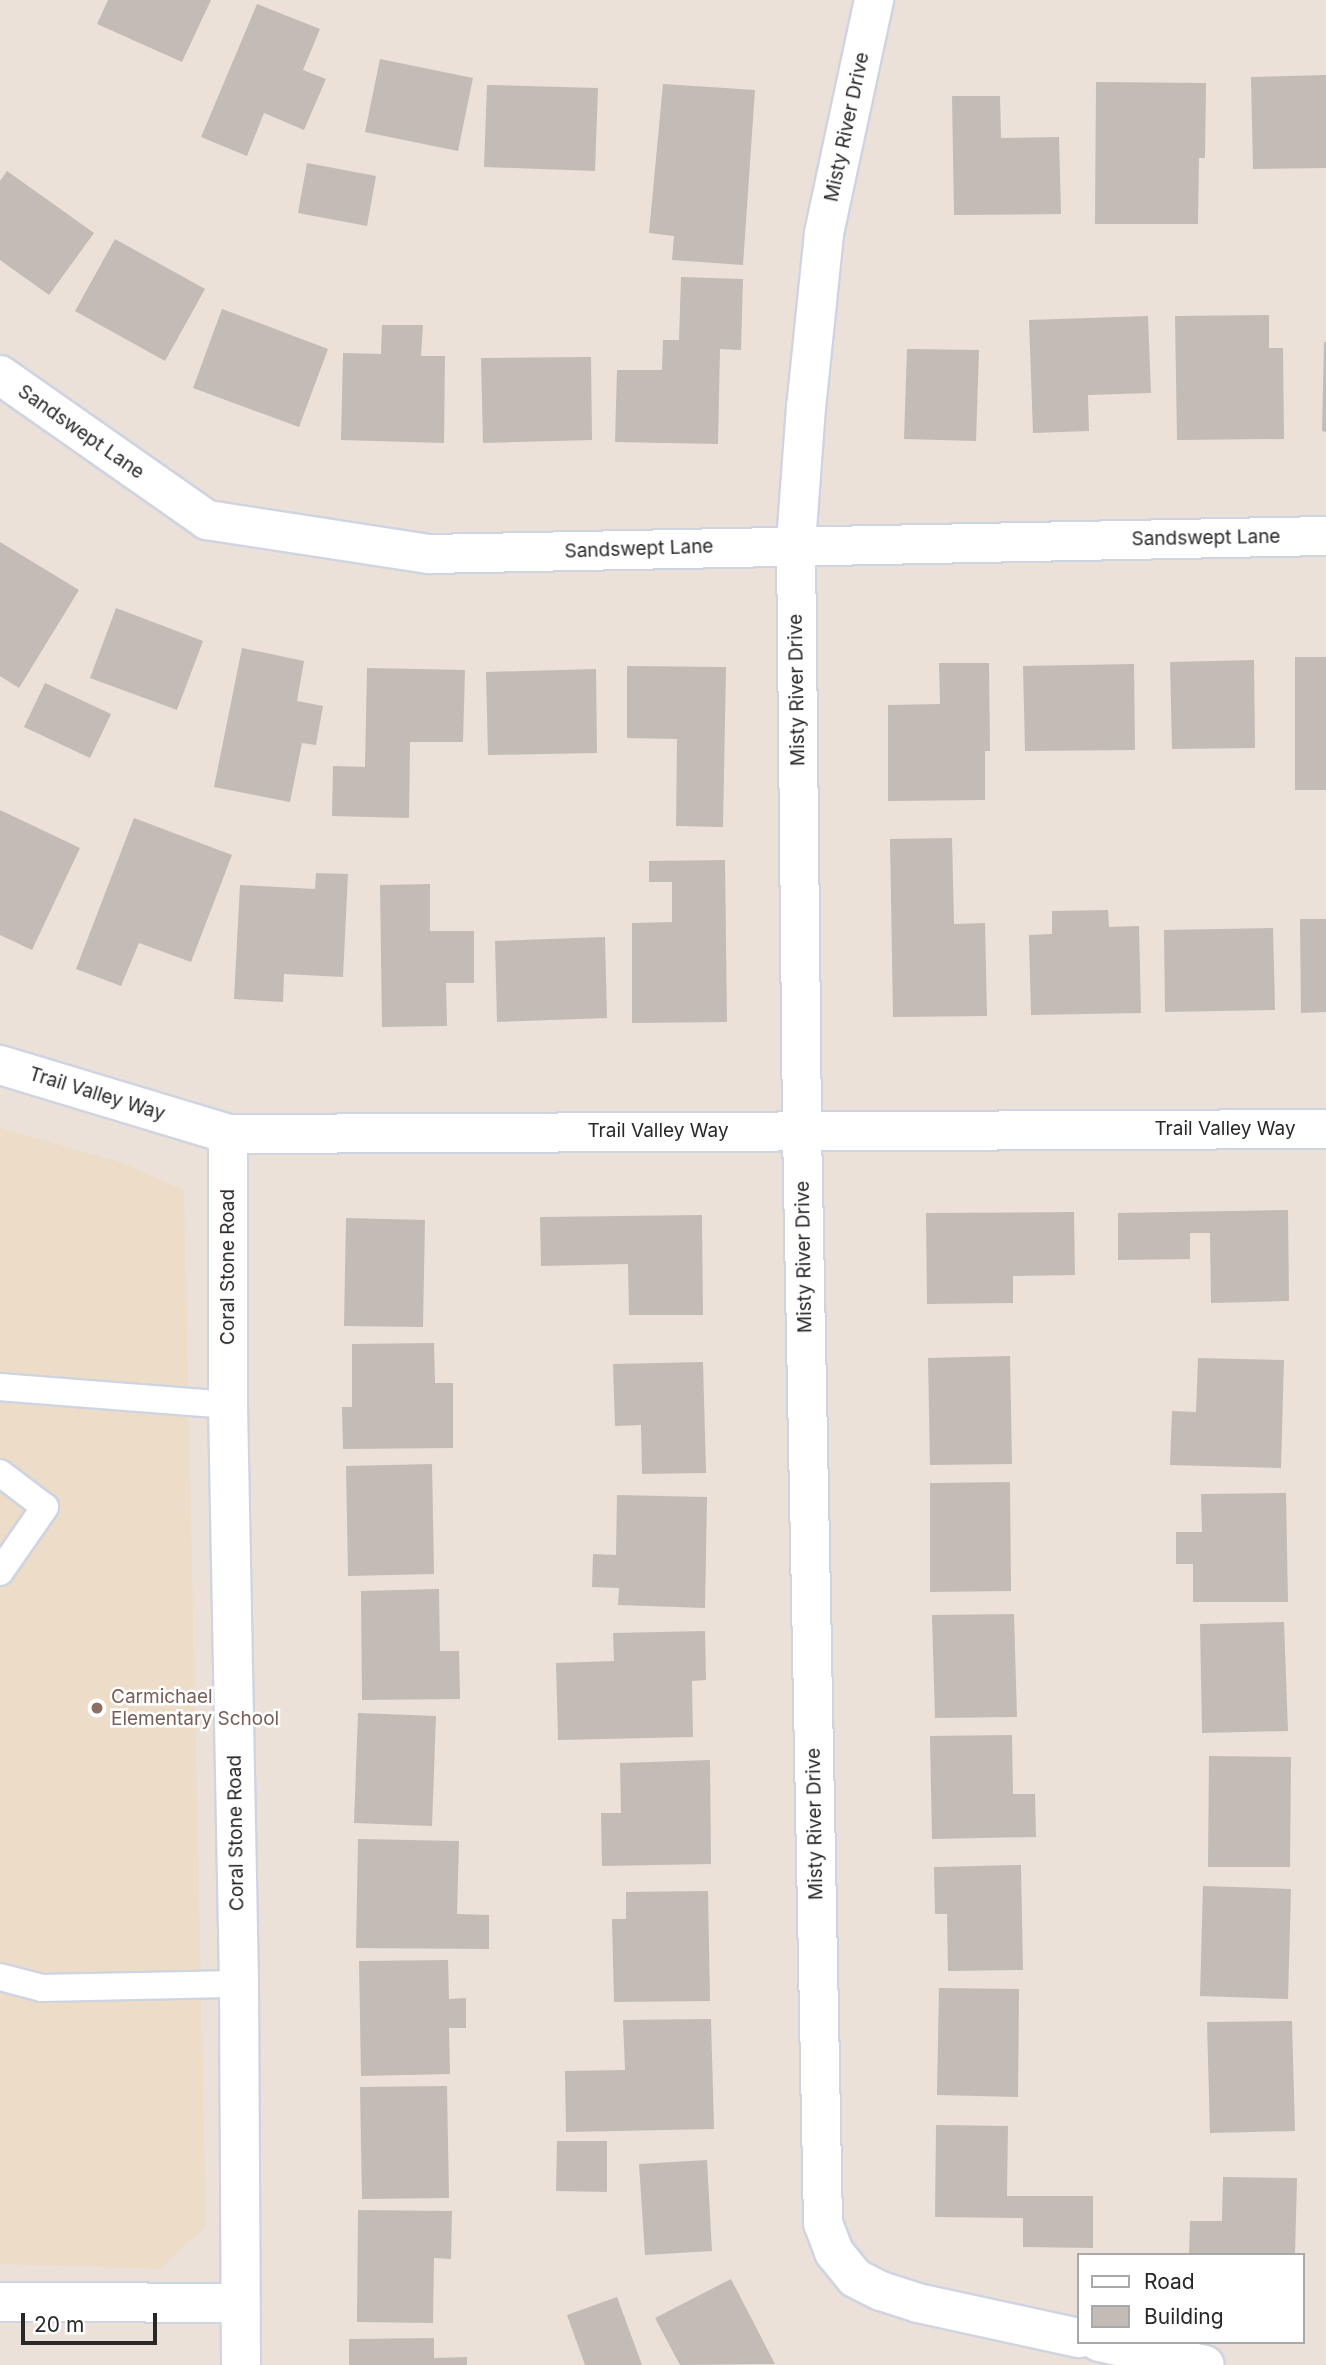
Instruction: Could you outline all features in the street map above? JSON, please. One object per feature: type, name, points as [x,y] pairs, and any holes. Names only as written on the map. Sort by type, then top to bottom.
[{"type":"street","name":"Misty River Drive","points":[[874,0],[824,234],[806,407],[796,544],[802,1130],[823,2223],[834,2252],[855,2278],[881,2291],[918,2303],[1078,2338]]},
{"type":"street","name":"Sandswept Lane","points":[[0,375],[207,520],[429,554],[796,544],[1326,536]]},
{"type":"street","name":"Trail Valley Way","points":[[0,1065],[228,1134],[1326,1129]]},
{"type":"street","name":"Coral Stone Road","points":[[228,1134],[228,1405],[239,1984],[241,2365]]},
{"type":"street","points":[[0,2302],[240,2302]]},
{"type":"street","points":[[1108,2344],[1205,2365]]},
{"type":"lane","points":[[1,1390],[228,1405]]},
{"type":"lane","points":[[0,1473],[46,1507],[0,1572]]},
{"type":"lane","points":[[0,1977],[42,1988],[239,1984]]},
{"type":"shaded area","name":"Carmichael Elementary School","points":[[0,1128],[120,1162],[184,1190],[206,2226],[160,2269],[0,2264]]},
{"type":"building","points":[[108,0],[211,0],[182,62],[97,24]]},
{"type":"building","points":[[257,4],[320,29],[303,70],[326,79],[304,130],[264,113],[247,156],[201,137]]},
{"type":"building","points":[[380,59],[473,78],[458,151],[365,132]]},
{"type":"building","points":[[1326,75],[1326,168],[1253,169],[1251,77]]},
{"type":"building","points":[[1096,82],[1206,83],[1205,158],[1199,158],[1198,224],[1095,224]]},
{"type":"building","points":[[663,84],[755,90],[743,265],[672,260],[674,236],[649,233]]},
{"type":"building","points":[[487,85],[598,88],[595,171],[484,167]]},
{"type":"building","points":[[952,96],[1000,96],[1001,138],[1059,137],[1061,214],[954,215]]},
{"type":"building","points":[[307,163],[376,176],[367,226],[298,213]]},
{"type":"building","points":[[7,171],[94,233],[49,295],[0,260],[0,181]]},
{"type":"building","points":[[115,239],[205,289],[165,361],[75,311]]},
{"type":"building","points":[[681,277],[743,279],[741,350],[720,349],[718,444],[615,442],[617,370],[662,370],[663,340],[679,340]]},
{"type":"building","points":[[222,309],[328,349],[299,427],[193,388]]},
{"type":"building","points":[[1269,315],[1269,348],[1283,348],[1284,439],[1177,440],[1175,316]]},
{"type":"building","points":[[1148,316],[1151,393],[1088,395],[1089,431],[1033,433],[1029,320]]},
{"type":"building","points":[[382,325],[423,325],[421,356],[445,356],[444,443],[341,440],[343,353],[381,354]]},
{"type":"building","points":[[1326,342],[1326,432],[1322,431]]},
{"type":"building","points":[[907,349],[979,350],[976,441],[904,439]]},
{"type":"building","points":[[591,357],[592,440],[483,443],[481,358]]},
{"type":"building","points":[[0,542],[79,590],[19,688],[0,676]]},
{"type":"building","points":[[116,608],[203,641],[177,710],[90,678]]},
{"type":"building","points":[[242,648],[304,661],[297,701],[323,706],[316,745],[302,743],[290,802],[214,787]]},
{"type":"building","points":[[1295,657],[1326,657],[1326,790],[1295,790]]},
{"type":"building","points":[[1254,660],[1255,748],[1172,749],[1170,662]]},
{"type":"building","points":[[939,663],[989,663],[990,751],[985,751],[985,800],[888,801],[888,705],[940,704]]},
{"type":"building","points":[[1134,664],[1135,750],[1025,751],[1023,666]]},
{"type":"building","points":[[627,666],[726,667],[723,827],[676,826],[677,739],[627,738]]},
{"type":"building","points":[[367,668],[465,670],[463,742],[410,742],[409,818],[332,816],[333,766],[365,767]]},
{"type":"building","points":[[596,669],[597,753],[488,755],[486,672]]},
{"type":"building","points":[[45,683],[111,714],[90,758],[24,727]]},
{"type":"building","points":[[0,810],[80,848],[32,950],[0,935]]},
{"type":"building","points":[[134,818],[232,855],[191,962],[139,943],[121,986],[76,969]]},
{"type":"building","points":[[952,838],[954,924],[985,923],[987,1016],[893,1017],[890,839]]},
{"type":"building","points":[[725,860],[727,1022],[632,1023],[632,923],[672,922],[672,882],[649,882],[649,861]]},
{"type":"building","points":[[316,873],[348,874],[343,977],[284,974],[283,1002],[234,999],[240,885],[315,889]]},
{"type":"building","points":[[430,884],[430,931],[474,931],[474,983],[446,983],[447,1026],[382,1027],[380,885]]},
{"type":"building","points":[[1108,910],[1109,927],[1139,926],[1141,1013],[1031,1015],[1029,935],[1052,934],[1052,911]]},
{"type":"building","points":[[1300,919],[1326,919],[1326,1012],[1301,1013]]},
{"type":"building","points":[[1273,928],[1275,1010],[1165,1012],[1164,930]]},
{"type":"building","points":[[605,937],[607,1018],[497,1022],[495,941]]},
{"type":"building","points":[[1288,1210],[1289,1301],[1211,1303],[1210,1233],[1190,1233],[1190,1259],[1118,1260],[1118,1213]]},
{"type":"building","points":[[1074,1212],[1075,1275],[1013,1276],[1013,1303],[927,1304],[926,1213]]},
{"type":"building","points":[[702,1215],[703,1315],[629,1315],[628,1264],[541,1266],[540,1217]]},
{"type":"building","points":[[346,1218],[425,1220],[423,1327],[344,1326]]},
{"type":"building","points":[[434,1343],[435,1383],[453,1383],[453,1448],[343,1449],[342,1407],[352,1407],[352,1344]]},
{"type":"building","points":[[1010,1356],[1012,1464],[930,1465],[928,1358]]},
{"type":"building","points":[[1198,1358],[1284,1360],[1281,1468],[1170,1465],[1172,1411],[1196,1412]]},
{"type":"building","points":[[703,1362],[706,1473],[642,1474],[641,1425],[615,1426],[613,1364]]},
{"type":"building","points":[[432,1464],[434,1574],[348,1576],[346,1466]]},
{"type":"building","points":[[1010,1482],[1011,1591],[930,1592],[930,1483]]},
{"type":"building","points":[[1286,1493],[1288,1602],[1193,1602],[1193,1564],[1176,1564],[1176,1532],[1202,1532],[1201,1494]]},
{"type":"building","points":[[617,1495],[707,1497],[705,1608],[618,1605],[619,1588],[592,1587],[593,1554],[616,1555]]},
{"type":"building","points":[[439,1589],[440,1651],[459,1651],[460,1699],[362,1700],[361,1591]]},
{"type":"building","points":[[1014,1614],[1017,1717],[935,1718],[932,1615]]},
{"type":"building","points":[[1284,1622],[1288,1731],[1202,1733],[1200,1624]]},
{"type":"building","points":[[705,1631],[706,1680],[692,1681],[693,1737],[558,1740],[556,1663],[614,1661],[613,1633]]},
{"type":"building","points":[[358,1713],[436,1716],[432,1826],[354,1823]]},
{"type":"building","points":[[1012,1735],[1013,1794],[1035,1794],[1036,1837],[932,1839],[930,1736]]},
{"type":"building","points":[[1209,1756],[1291,1757],[1290,1867],[1208,1867]]},
{"type":"building","points":[[710,1760],[711,1864],[602,1866],[601,1813],[621,1813],[620,1763]]},
{"type":"building","points":[[358,1839],[459,1841],[457,1914],[489,1915],[489,1949],[356,1948]]},
{"type":"building","points":[[1021,1865],[1023,1970],[948,1971],[947,1914],[935,1914],[934,1867]]},
{"type":"building","points":[[1203,1886],[1291,1889],[1288,1999],[1200,1996]]},
{"type":"building","points":[[708,1891],[710,2001],[614,2002],[612,1919],[626,1919],[626,1892]]},
{"type":"building","points":[[448,1960],[449,1999],[466,1998],[466,2028],[449,2028],[450,2074],[361,2076],[359,1961]]},
{"type":"building","points":[[939,1988],[1019,1989],[1018,2097],[937,2095]]},
{"type":"building","points":[[711,2019],[714,2129],[566,2132],[565,2071],[625,2070],[623,2020]]},
{"type":"building","points":[[1292,2021],[1295,2131],[1210,2133],[1207,2022]]},
{"type":"building","points":[[447,2086],[449,2198],[362,2199],[360,2087]]},
{"type":"building","points":[[936,2125],[1008,2126],[1007,2196],[1093,2196],[1093,2248],[1023,2247],[1023,2218],[935,2217]]},
{"type":"building","points":[[557,2141],[607,2141],[607,2192],[556,2191]]},
{"type":"building","points":[[707,2160],[712,2251],[645,2255],[639,2164]]},
{"type":"building","points":[[1223,2177],[1297,2178],[1295,2253],[1189,2253],[1190,2221],[1222,2221]]},
{"type":"building","points":[[358,2210],[452,2211],[451,2259],[434,2258],[433,2323],[357,2322]]},
{"type":"building","points":[[731,2279],[775,2364],[680,2365],[655,2318]]},
{"type":"building","points":[[617,2297],[642,2365],[585,2365],[567,2315]]},
{"type":"building","points":[[434,2338],[434,2358],[467,2357],[467,2365],[349,2365],[349,2339]]},
{"type":"place","name":"Carmichael Elementary School","points":[[97,1708]]}]
